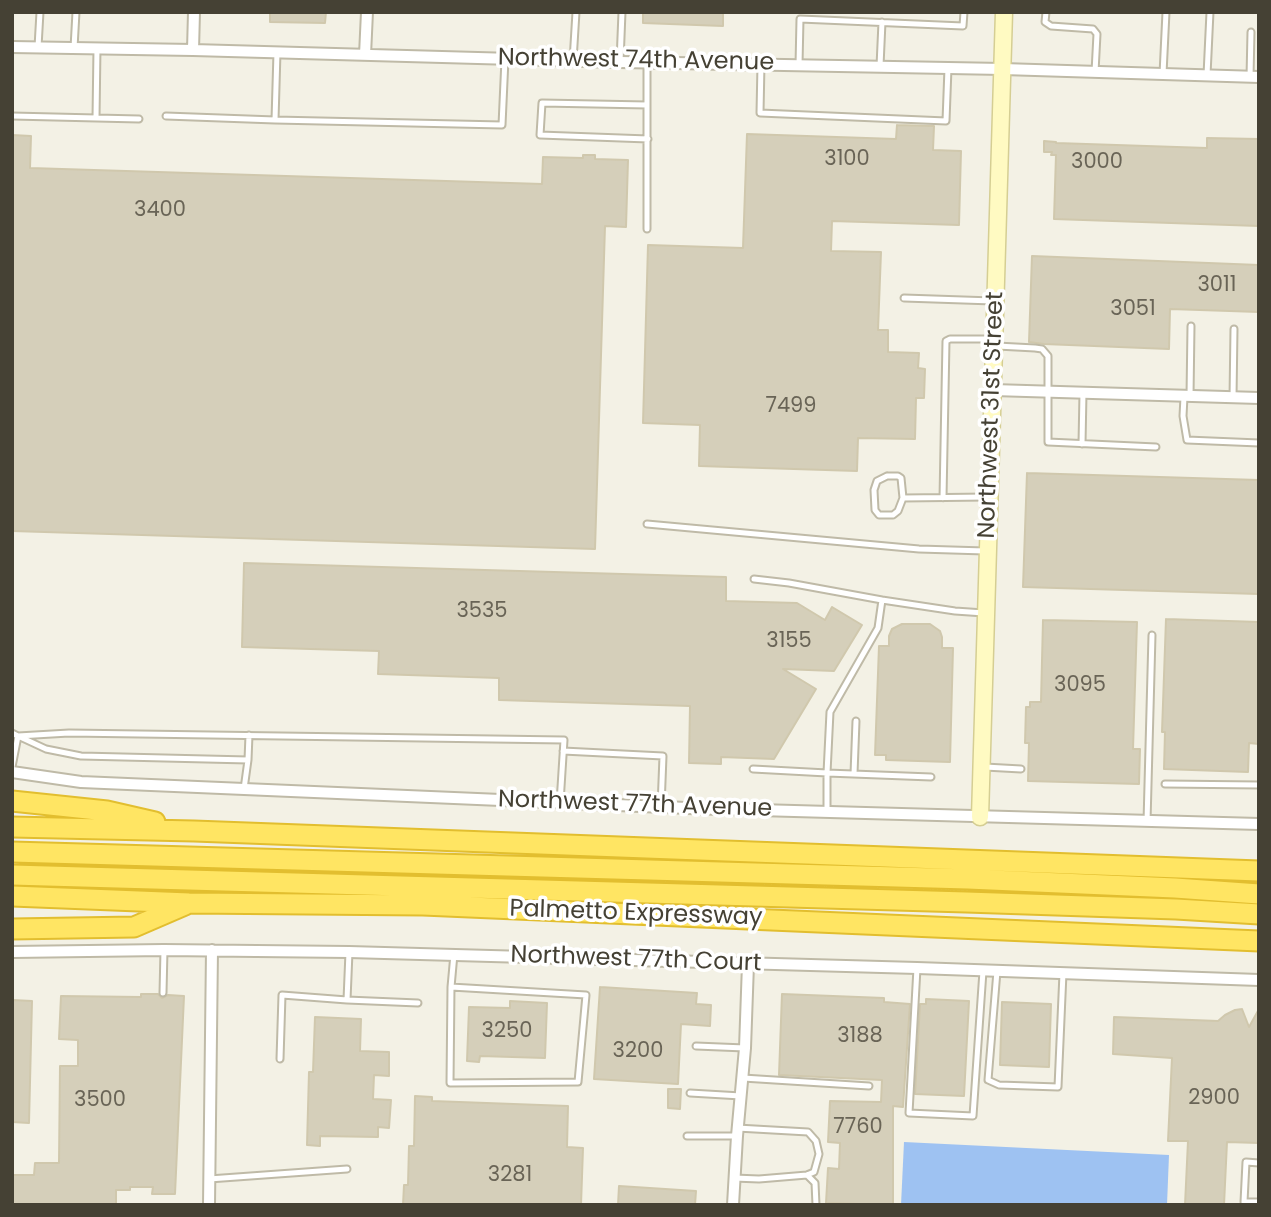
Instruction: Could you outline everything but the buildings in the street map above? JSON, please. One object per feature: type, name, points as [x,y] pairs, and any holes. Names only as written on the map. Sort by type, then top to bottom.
[{"type":"highway","points":[[12,802],[107,811],[194,831]]},
{"type":"highway","points":[[12,827],[194,831],[1259,872]]},
{"type":"highway","points":[[12,852],[968,879],[1259,894]]},
{"type":"highway","points":[[12,874],[1176,909],[1259,914]]},
{"type":"highway","name":"Palmetto Expressway","points":[[12,896],[189,903],[423,905],[1259,941]]},
{"type":"highway","points":[[12,929],[134,927],[189,903]]},
{"type":"street","points":[[193,50],[194,12]]},
{"type":"street","points":[[365,55],[366,12]]},
{"type":"street","name":"Northwest 31st Street","points":[[980,817],[1004,12]]},
{"type":"street","name":"Northwest 74th Avenue","points":[[12,47],[1254,77]]},
{"type":"street","points":[[993,390],[1259,398]]},
{"type":"street","name":"Northwest 77th Avenue","points":[[12,769],[81,782],[827,813],[1259,824]]},
{"type":"street","points":[[209,1205],[212,950]]},
{"type":"street","name":"Northwest 77th Court","points":[[12,952],[212,950],[454,954],[1259,980]]},
{"type":"street","points":[[733,1205],[745,1048],[748,964]]},
{"type":"lane","points":[[38,47],[40,12]]},
{"type":"lane","points":[[74,48],[76,12]]},
{"type":"lane","points":[[573,61],[576,12]]},
{"type":"lane","points":[[620,62],[622,12]]},
{"type":"lane","points":[[799,65],[800,19],[963,26],[964,12]]},
{"type":"lane","points":[[1046,12],[1045,22],[1051,26],[1093,29],[1097,34],[1095,72]]},
{"type":"lane","points":[[1163,74],[1166,12]]},
{"type":"lane","points":[[1207,75],[1210,12]]},
{"type":"lane","points":[[880,66],[882,22]]},
{"type":"lane","points":[[1251,32],[1254,77]]},
{"type":"lane","points":[[96,118],[97,48]]},
{"type":"lane","points":[[275,120],[277,52]]},
{"type":"lane","points":[[166,116],[502,125],[505,59]]},
{"type":"lane","points":[[646,62],[647,229]]},
{"type":"lane","points":[[761,64],[760,113],[946,121],[948,68]]},
{"type":"lane","points":[[647,105],[542,103],[540,135],[648,139]]},
{"type":"lane","points":[[12,116],[139,119]]},
{"type":"lane","points":[[904,298],[996,302]]},
{"type":"lane","points":[[1191,326],[1187,396],[1183,416],[1187,440],[1259,443]]},
{"type":"lane","points":[[1233,398],[1234,329]]},
{"type":"lane","points":[[943,498],[946,341],[950,338],[1042,349],[1045,352],[1048,363],[1048,442],[1156,447]]},
{"type":"lane","points":[[1082,444],[1083,393]]},
{"type":"lane","points":[[887,476],[901,478],[902,498],[898,511],[893,515],[879,514],[874,510],[877,481],[887,476]]},
{"type":"lane","points":[[902,498],[990,497]]},
{"type":"lane","points":[[648,524],[919,549],[989,551]]},
{"type":"lane","points":[[754,579],[987,614]]},
{"type":"lane","points":[[827,813],[830,712],[878,628],[882,600]]},
{"type":"lane","points":[[1147,822],[1152,635]]},
{"type":"lane","points":[[854,774],[856,720]]},
{"type":"lane","points":[[15,735],[69,733],[564,740],[561,803]]},
{"type":"lane","points":[[15,735],[46,749],[81,756],[247,760]]},
{"type":"lane","points":[[12,769],[15,735]]},
{"type":"lane","points":[[244,789],[249,735]]},
{"type":"lane","points":[[564,751],[663,757],[661,807]]},
{"type":"lane","points":[[982,767],[1021,769]]},
{"type":"lane","points":[[753,769],[931,777]]},
{"type":"lane","points":[[1165,784],[1259,785]]},
{"type":"lane","points":[[163,993],[164,950]]},
{"type":"lane","points":[[347,1000],[349,952]]},
{"type":"lane","points":[[451,987],[586,995],[578,1082],[450,1083],[451,987],[454,954]]},
{"type":"lane","points":[[918,968],[909,1113],[973,1116],[983,971]]},
{"type":"lane","points":[[997,971],[988,1080],[999,1085],[1058,1087],[1063,973]]},
{"type":"lane","points":[[280,1059],[282,995],[418,1003]]},
{"type":"lane","points":[[696,1046],[745,1048]]},
{"type":"lane","points":[[743,1078],[869,1086]]},
{"type":"lane","points":[[690,1093],[741,1096]]},
{"type":"lane","points":[[687,1136],[737,1132],[808,1132],[816,1141],[819,1154],[814,1172],[759,1179],[734,1178]]},
{"type":"lane","points":[[1259,1163],[1247,1162],[1244,1202],[1259,1202]]},
{"type":"lane","points":[[209,1179],[347,1169]]},
{"type":"lane","points":[[807,1175],[815,1182],[816,1205]]},
{"type":"water","points":[[904,1142],[1169,1155],[1167,1205],[901,1205]]}]
